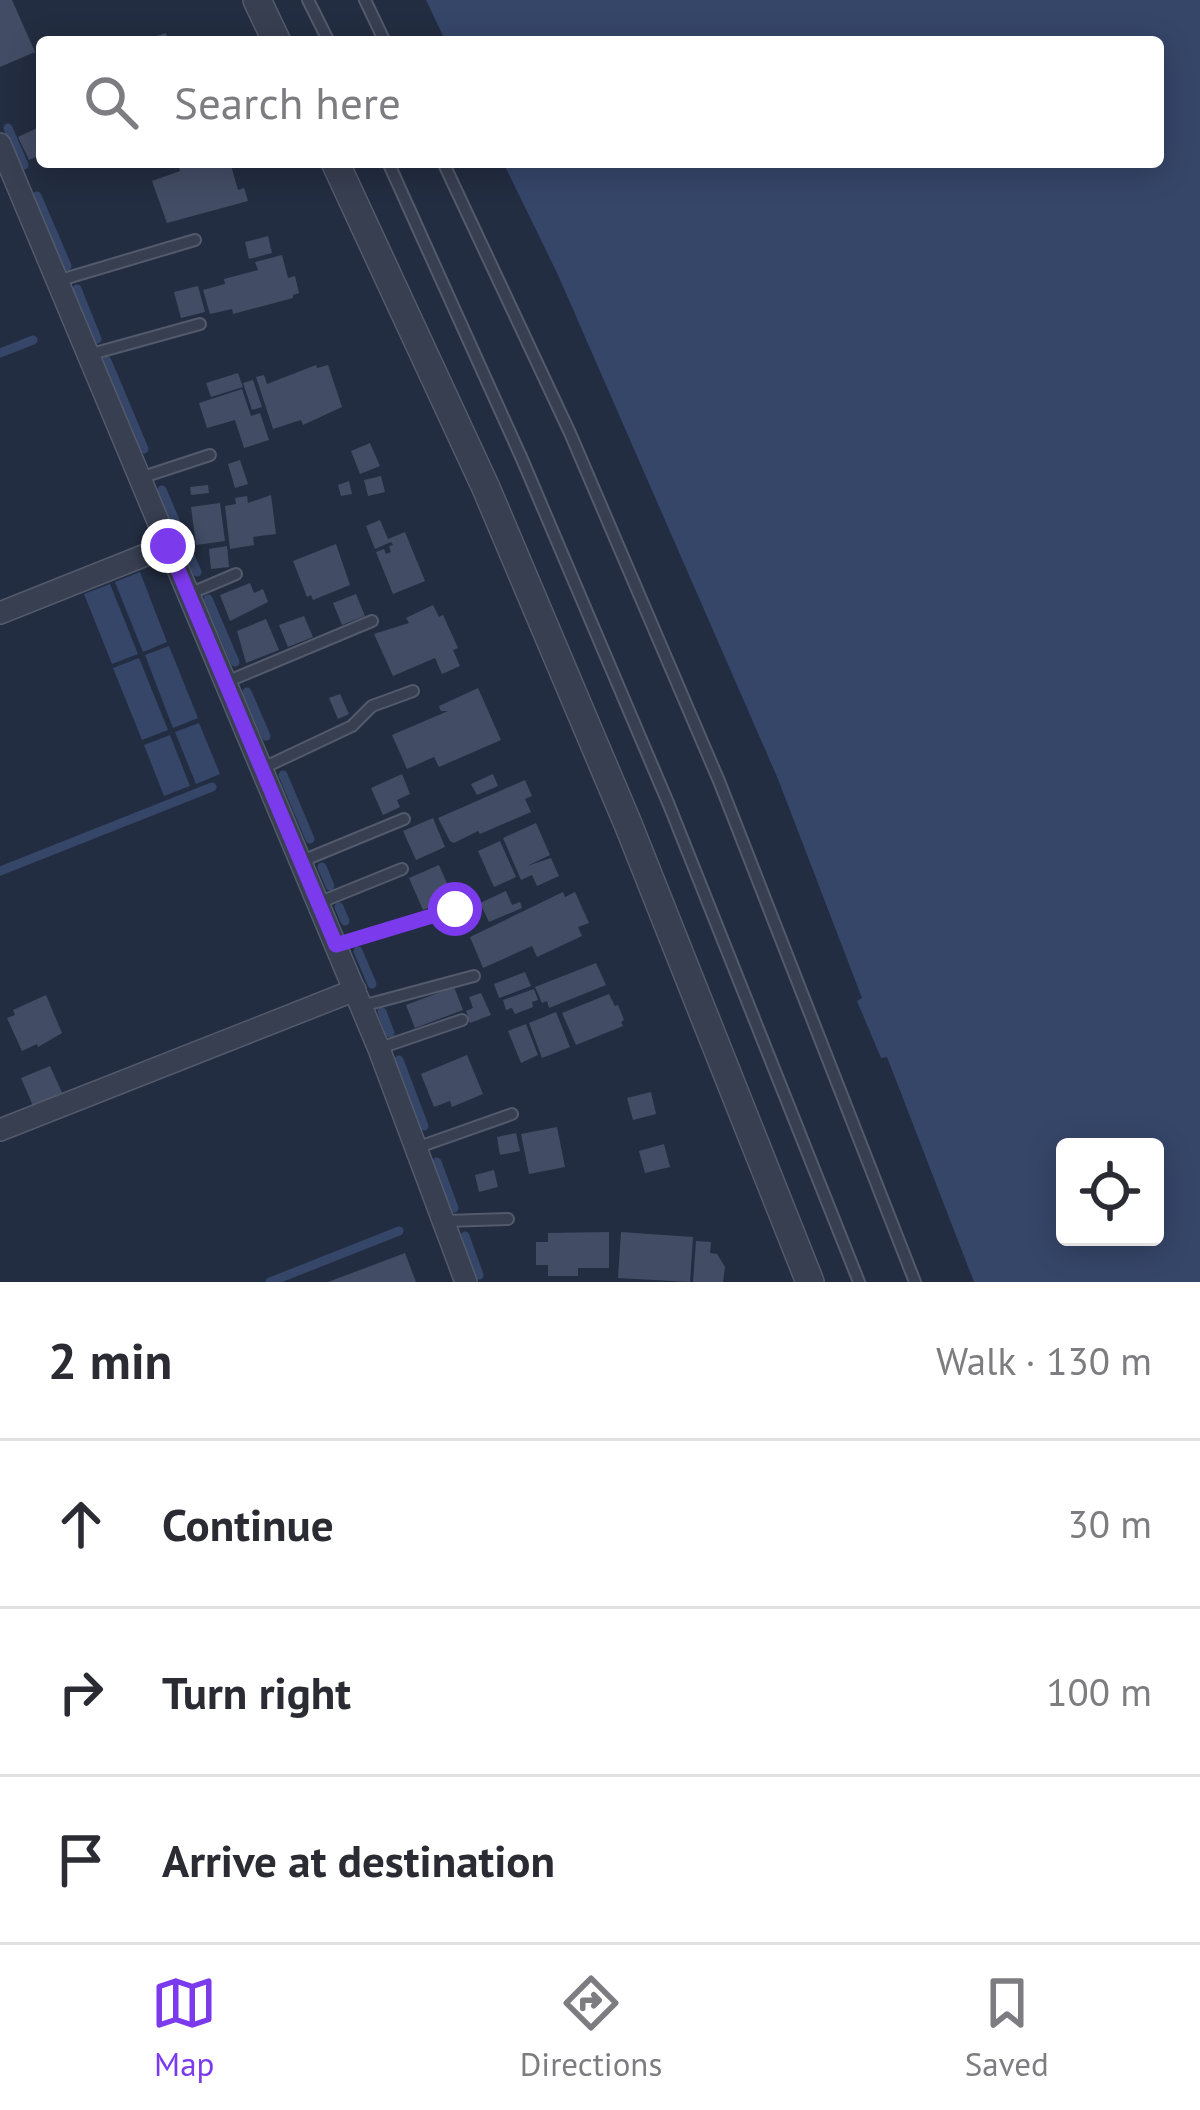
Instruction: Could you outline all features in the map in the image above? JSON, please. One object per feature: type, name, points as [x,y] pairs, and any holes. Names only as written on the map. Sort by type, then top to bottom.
[{"type":"street","points":[[257,0],[274,36]]},
{"type":"street","points":[[0,144],[379,1048],[466,1282]]},
{"type":"street","points":[[338,168],[495,509],[628,824],[810,1282]]},
{"type":"street","points":[[0,613],[168,546]]},
{"type":"street","points":[[0,1130],[358,998]]},
{"type":"lane","points":[[308,0],[326,36]]},
{"type":"lane","points":[[365,0],[383,36]]},
{"type":"lane","points":[[391,168],[522,459],[669,805],[859,1282]]},
{"type":"lane","points":[[446,168],[570,433],[718,781],[915,1282]]},
{"type":"lane","points":[[58,281],[195,240]]},
{"type":"lane","points":[[88,355],[200,324]]},
{"type":"lane","points":[[140,478],[210,455]]},
{"type":"lane","points":[[188,595],[236,574]]},
{"type":"lane","points":[[225,682],[372,622]]},
{"type":"lane","points":[[262,768],[352,726],[372,706],[413,691]]},
{"type":"lane","points":[[301,862],[404,819]]},
{"type":"lane","points":[[318,904],[403,869]]},
{"type":"lane","points":[[336,945],[455,909]]},
{"type":"lane","points":[[358,998],[474,976]]},
{"type":"lane","points":[[379,1048],[462,1020]]},
{"type":"lane","points":[[416,1148],[512,1114]]},
{"type":"lane","points":[[443,1221],[508,1219]]},
{"type":"water","points":[[426,0],[1200,0],[1200,1282],[974,1282],[887,1057],[881,1058],[857,1001],[862,998],[778,779],[558,275],[506,168],[1164,168],[1164,36],[443,36]]},
{"type":"water","points":[[140,572],[167,642],[143,652],[115,582]]},
{"type":"water","points":[[110,584],[138,654],[112,664],[84,594]]},
{"type":"water","points":[[169,646],[198,718],[173,728],[145,655]]},
{"type":"water","points":[[139,658],[168,730],[142,740],[113,668]]},
{"type":"water","points":[[199,723],[220,774],[196,784],[175,732]]},
{"type":"water","points":[[170,735],[190,786],[164,796],[144,745]]},
{"type":"building","points":[[0,0],[12,0],[35,52],[0,67]]},
{"type":"building","points":[[36,128],[36,157],[29,160],[18,137]]},
{"type":"building","points":[[232,168],[238,190],[244,188],[248,201],[167,223],[152,181],[180,171]]},
{"type":"building","points":[[268,236],[272,253],[249,259],[245,242]]},
{"type":"building","points":[[282,255],[288,278],[295,276],[299,293],[293,298],[233,314],[232,309],[210,314],[203,290],[258,270],[255,262]]},
{"type":"building","points":[[198,286],[205,312],[181,318],[174,292]]},
{"type":"building","points":[[328,365],[342,407],[303,425],[301,420],[273,429],[256,377],[264,375],[267,384]]},
{"type":"building","points":[[238,373],[243,387],[211,397],[206,383]]},
{"type":"building","points":[[253,380],[262,407],[252,410],[243,383]]},
{"type":"building","points":[[242,389],[251,416],[260,413],[269,440],[244,448],[235,420],[207,428],[199,403]]},
{"type":"building","points":[[370,443],[380,466],[360,474],[351,451]]},
{"type":"building","points":[[240,460],[248,484],[235,488],[228,464]]},
{"type":"building","points":[[381,476],[385,492],[368,496],[364,480]]},
{"type":"building","points":[[349,481],[352,494],[341,496],[338,485]]},
{"type":"building","points":[[208,485],[209,493],[191,495],[190,487]]},
{"type":"building","points":[[271,495],[276,534],[253,537],[254,545],[230,549],[225,506],[236,504],[235,498],[247,496],[248,503]]},
{"type":"building","points":[[220,503],[225,541],[196,545],[191,507]]},
{"type":"building","points":[[380,520],[388,539],[405,532],[425,581],[393,594],[376,552],[391,552],[393,545],[375,549],[366,526]]},
{"type":"building","points":[[336,544],[350,585],[313,600],[307,597],[293,561]]},
{"type":"building","points":[[227,546],[229,567],[211,569],[209,549]]},
{"type":"building","points":[[250,583],[254,593],[263,589],[268,602],[230,621],[220,595]]},
{"type":"building","points":[[356,594],[365,616],[342,625],[333,603]]},
{"type":"building","points":[[433,605],[439,617],[443,615],[458,648],[453,650],[460,666],[442,674],[435,658],[393,676],[374,634],[409,623],[406,618]]},
{"type":"building","points":[[304,616],[313,637],[288,647],[279,625]]},
{"type":"building","points":[[266,619],[279,650],[246,663],[237,631]]},
{"type":"building","points":[[478,688],[501,740],[439,767],[434,757],[407,769],[392,735],[448,711],[439,706]]},
{"type":"building","points":[[340,694],[349,714],[338,719],[329,698]]},
{"type":"building","points":[[402,774],[410,794],[397,800],[400,807],[383,815],[371,788]]},
{"type":"building","points":[[493,774],[498,786],[477,795],[471,784]]},
{"type":"building","points":[[525,780],[532,796],[525,799],[531,812],[450,841],[438,818]]},
{"type":"building","points":[[433,818],[445,847],[416,860],[403,831]]},
{"type":"building","points":[[536,823],[550,855],[527,866],[551,858],[559,876],[537,886],[532,875],[521,880],[503,838]]},
{"type":"building","points":[[500,841],[516,877],[494,887],[478,851]]},
{"type":"building","points":[[439,865],[453,897],[423,910],[409,878]]},
{"type":"building","points":[[506,891],[512,905],[520,902],[522,908],[489,922],[480,903]]},
{"type":"building","points":[[563,892],[565,897],[575,892],[589,923],[578,927],[582,936],[537,957],[532,946],[483,968],[470,937]]},
{"type":"building","points":[[596,963],[606,985],[549,1008],[547,1001],[542,1003],[535,987]]},
{"type":"building","points":[[525,972],[531,986],[499,998],[494,984]]},
{"type":"building","points":[[454,987],[463,1010],[415,1028],[406,1005]]},
{"type":"building","points":[[534,989],[538,1000],[532,1002],[533,1007],[515,1014],[512,1008],[506,1010],[503,1000]]},
{"type":"building","points":[[481,993],[491,1015],[470,1023],[469,997]]},
{"type":"building","points":[[609,994],[618,1005],[623,1026],[576,1045],[562,1013]]},
{"type":"building","points":[[46,995],[62,1033],[22,1051],[7,1018],[15,1015],[13,1010]]},
{"type":"building","points":[[556,1012],[570,1047],[542,1058],[529,1023]]},
{"type":"building","points":[[526,1024],[538,1055],[521,1063],[508,1031]]},
{"type":"building","points":[[467,1055],[483,1094],[452,1107],[450,1101],[434,1107],[421,1074]]},
{"type":"building","points":[[50,1066],[63,1095],[34,1108],[21,1078]]},
{"type":"building","points":[[651,1092],[656,1114],[633,1120],[627,1098]]},
{"type":"building","points":[[557,1127],[565,1167],[529,1174],[521,1134]]},
{"type":"building","points":[[516,1133],[520,1151],[500,1155],[497,1137]]},
{"type":"building","points":[[664,1144],[670,1167],[645,1173],[639,1151]]},
{"type":"building","points":[[494,1170],[498,1187],[479,1192],[475,1175]]},
{"type":"building","points":[[609,1232],[609,1268],[578,1268],[578,1276],[548,1276],[548,1265],[536,1265],[536,1242],[548,1242],[548,1233]]},
{"type":"building","points":[[621,1232],[693,1237],[690,1282],[618,1278]]},
{"type":"building","points":[[696,1241],[711,1242],[710,1253],[717,1254],[725,1267],[723,1282],[693,1282]]},
{"type":"building","points":[[405,1253],[416,1282],[328,1282]]},
{"type":"waterway","points":[[8,128],[24,165]]},
{"type":"waterway","points":[[37,196],[67,266]]},
{"type":"waterway","points":[[77,289],[97,339]]},
{"type":"waterway","points":[[0,353],[33,340]]},
{"type":"waterway","points":[[107,361],[144,449]]},
{"type":"waterway","points":[[162,490],[197,572]]},
{"type":"waterway","points":[[208,599],[235,662]]},
{"type":"waterway","points":[[247,692],[266,736]]},
{"type":"waterway","points":[[283,775],[310,839]]},
{"type":"waterway","points":[[0,871],[212,787]]},
{"type":"waterway","points":[[322,867],[330,886]]},
{"type":"waterway","points":[[339,907],[345,921]]},
{"type":"waterway","points":[[358,951],[372,984]]},
{"type":"waterway","points":[[382,1012],[390,1033]]},
{"type":"waterway","points":[[399,1060],[424,1126]]},
{"type":"waterway","points":[[437,1162],[454,1208]]},
{"type":"waterway","points":[[270,1282],[399,1231]]},
{"type":"waterway","points":[[465,1236],[479,1275]]},
{"type":"route","points":[[168,546],[336,945],[455,909]]}]
